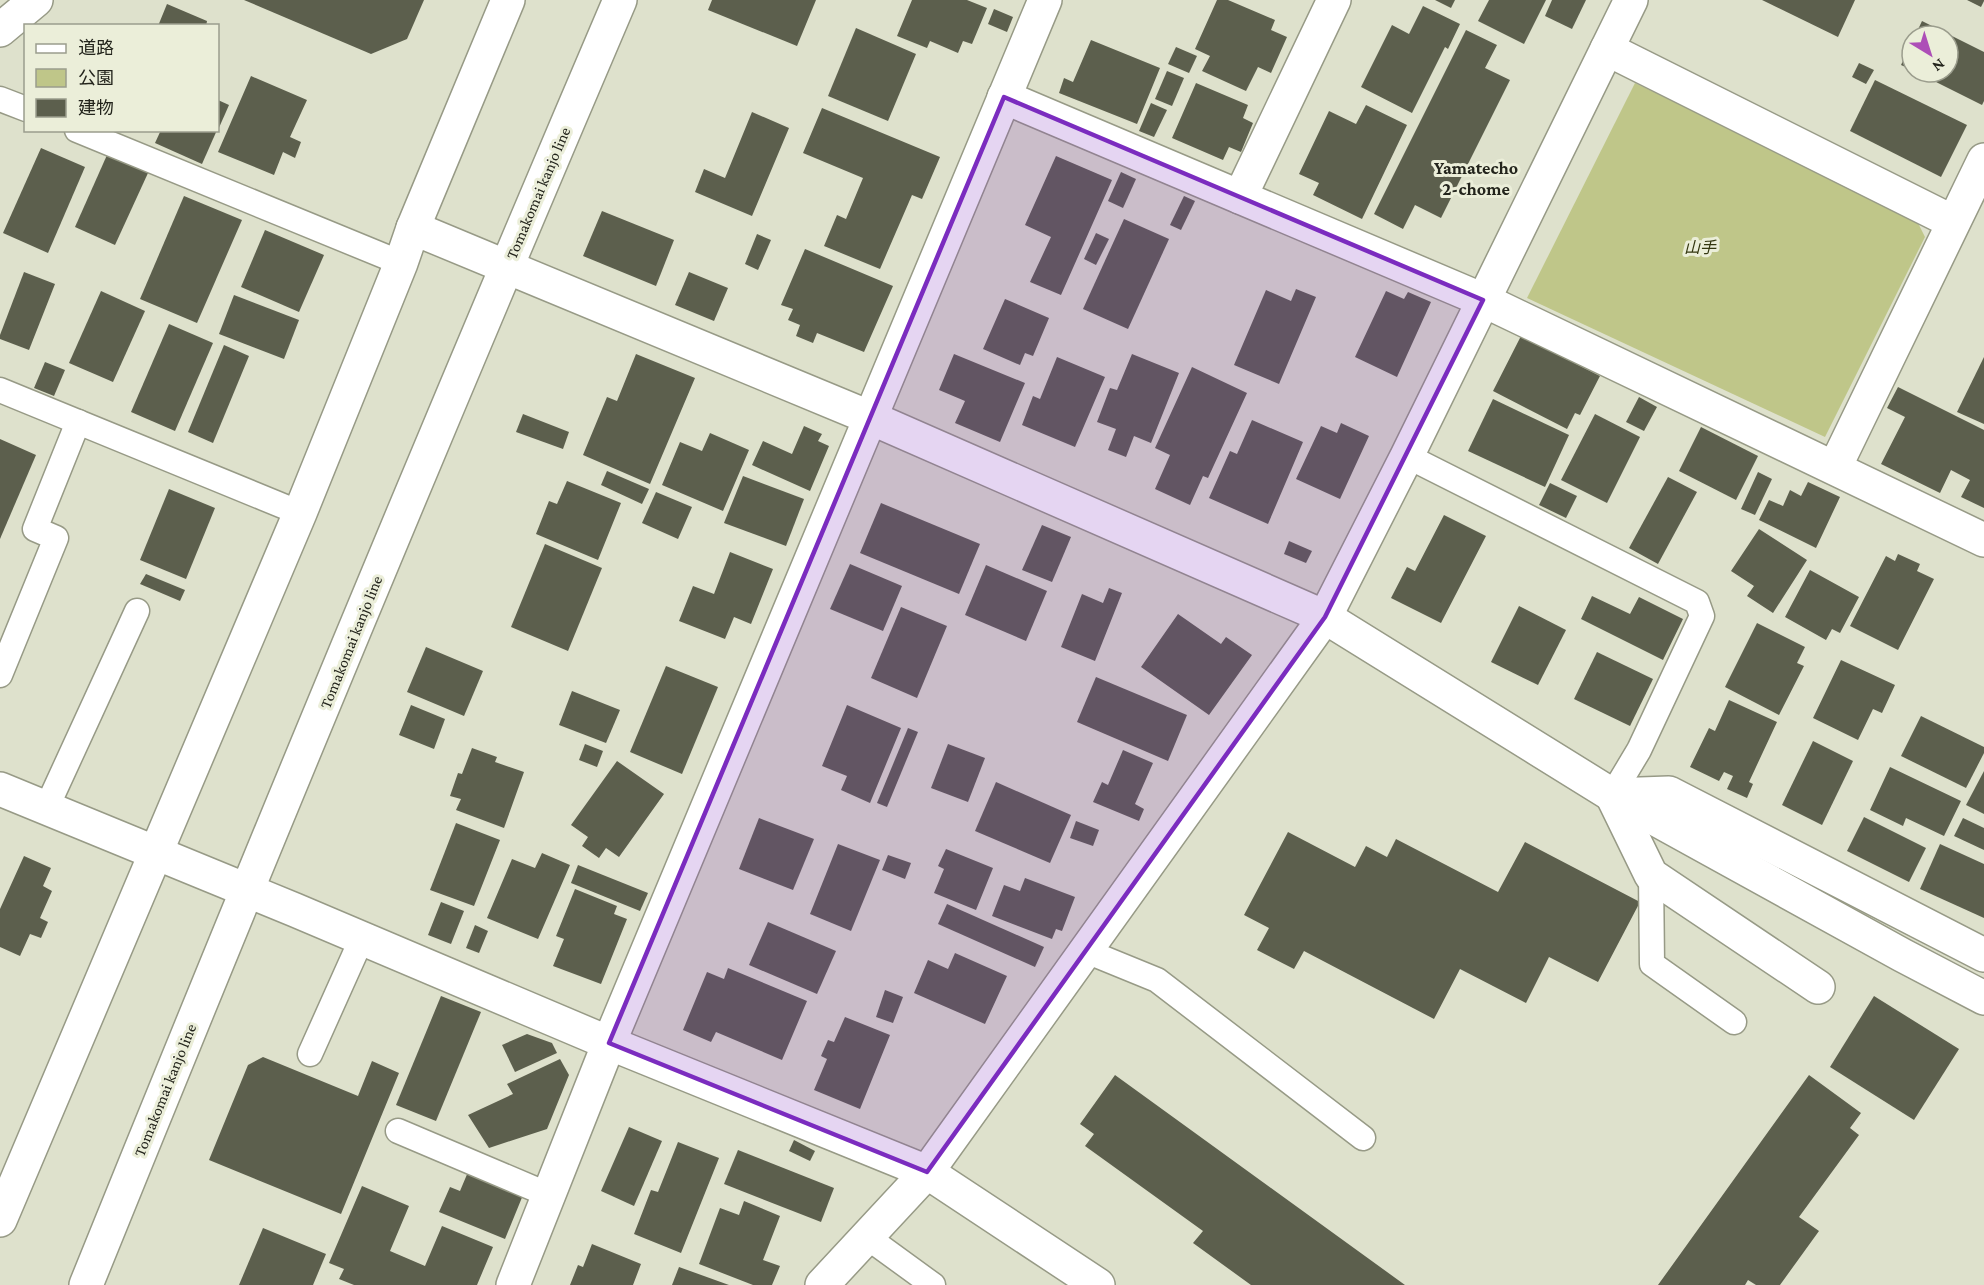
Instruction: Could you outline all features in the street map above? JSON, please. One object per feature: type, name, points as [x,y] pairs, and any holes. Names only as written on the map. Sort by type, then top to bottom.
[{"type":"street","points":[[0,30],[36,0]]},
{"type":"street","points":[[0,1220],[300,513],[413,228],[508,0]]},
{"type":"street","name":"Tomakomai kanjo line","points":[[86,1285],[506,267],[620,0]]},
{"type":"street","points":[[513,1285],[609,1043],[1045,0]]},
{"type":"street","points":[[1240,196],[1334,0]]},
{"type":"street","points":[[822,1285],[927,1172],[1325,616],[1407,456],[1631,0]]},
{"type":"street","points":[[1607,49],[1953,222]]},
{"type":"street","points":[[1004,97],[1483,300],[1984,540]]},
{"type":"street","points":[[1835,467],[1984,160]]},
{"type":"street","points":[[413,228],[871,417],[1325,616],[1612,795],[1984,998]]},
{"type":"street","points":[[0,789],[362,938],[609,1043],[927,1172],[1098,1285]]},
{"type":"street","points":[[1612,795],[1669,793],[1984,955]]},
{"type":"street","points":[[1612,795],[1651,875],[1818,987]]},
{"type":"lane","points":[[0,99],[24,109]]},
{"type":"lane","points":[[82,132],[401,263]]},
{"type":"lane","points":[[0,390],[300,513]]},
{"type":"lane","points":[[0,675],[56,538],[35,529],[78,423]]},
{"type":"lane","points":[[1407,456],[1697,602],[1702,616],[1639,750],[1612,795]]},
{"type":"lane","points":[[46,808],[137,611]]},
{"type":"lane","points":[[1651,875],[1652,964],[1734,1022]]},
{"type":"lane","points":[[310,1054],[362,938]]},
{"type":"lane","points":[[1086,951],[1157,980],[1363,1138]]},
{"type":"lane","points":[[398,1131],[549,1195]]},
{"type":"lane","points":[[867,1237],[933,1285]]},
{"type":"highlighted area","points":[[1004,97],[1483,300],[1325,617],[927,1172],[609,1043]]},
{"type":"green space","name":"山手","points":[[1635,83],[1915,217],[1925,237],[1825,437],[1527,298]]},
{"type":"building","points":[[244,0],[424,0],[407,39],[371,54]]},
{"type":"building","points":[[712,0],[816,0],[797,46],[708,10]]},
{"type":"building","points":[[912,0],[967,0],[987,8],[972,44],[963,41],[958,53],[930,41],[927,48],[897,36]]},
{"type":"building","points":[[1217,0],[1228,0],[1275,20],[1271,30],[1287,37],[1271,73],[1258,67],[1246,91],[1202,71],[1210,56],[1195,49]]},
{"type":"building","points":[[1435,0],[1455,0],[1451,8]]},
{"type":"building","points":[[1489,0],[1546,0],[1524,44],[1478,21]]},
{"type":"building","points":[[1552,0],[1586,0],[1572,29],[1545,16]]},
{"type":"building","points":[[1762,0],[1855,0],[1838,37]]},
{"type":"building","points":[[1967,0],[1984,0],[1984,1],[1981,7]]},
{"type":"building","points":[[167,4],[207,21],[206,24],[159,24]]},
{"type":"building","points":[[1423,6],[1460,24],[1448,49],[1445,47],[1412,113],[1361,87],[1392,25],[1409,34]]},
{"type":"building","points":[[994,9],[1013,17],[1007,32],[988,24]]},
{"type":"building","points":[[856,28],[916,54],[888,121],[828,96]]},
{"type":"building","points":[[1466,30],[1497,45],[1485,68],[1510,80],[1441,218],[1415,205],[1403,229],[1374,214]]},
{"type":"building","points":[[1091,40],[1160,68],[1137,124],[1059,93],[1064,78],[1073,82]]},
{"type":"building","points":[[1960,40],[1984,52],[1984,101],[1982,105],[1940,84],[1960,84]]},
{"type":"building","points":[[1176,47],[1197,56],[1189,73],[1168,64]]},
{"type":"building","points":[[1859,63],[1874,70],[1866,84],[1852,77]]},
{"type":"building","points":[[1167,71],[1184,78],[1172,106],[1155,99]]},
{"type":"building","points":[[251,76],[307,100],[290,137],[301,142],[295,158],[283,152],[274,175],[218,152]]},
{"type":"building","points":[[1875,80],[1967,125],[1941,177],[1850,131]]},
{"type":"building","points":[[1196,83],[1248,105],[1243,118],[1253,123],[1241,152],[1229,147],[1223,160],[1172,138]]},
{"type":"building","points":[[219,100],[229,105],[219,128]]},
{"type":"building","points":[[1151,103],[1167,110],[1154,137],[1139,131]]},
{"type":"building","points":[[1366,105],[1407,125],[1362,219],[1313,195],[1319,183],[1299,174],[1329,111],[1356,124]]},
{"type":"building","points":[[822,108],[940,157],[922,199],[912,195],[880,269],[824,246],[837,215],[846,219],[863,178],[803,153]]},
{"type":"building","points":[[752,112],[789,128],[752,216],[695,192],[704,169],[725,178]]},
{"type":"building","points":[[160,132],[216,132],[202,164],[155,143]]},
{"type":"building","points":[[41,148],[85,167],[48,253],[3,233]]},
{"type":"building","points":[[107,155],[148,173],[115,245],[75,227]]},
{"type":"building","points":[[1056,156],[1112,180],[1061,295],[1030,282],[1051,237],[1025,225]]},
{"type":"building","points":[[1121,172],[1136,179],[1123,208],[1108,201]]},
{"type":"building","points":[[184,196],[242,220],[197,323],[140,299]]},
{"type":"building","points":[[1184,196],[1195,201],[1181,230],[1170,225]]},
{"type":"building","points":[[602,211],[674,240],[656,286],[583,256]]},
{"type":"building","points":[[1124,219],[1169,239],[1128,329],[1083,309]]},
{"type":"building","points":[[265,230],[324,255],[299,312],[241,287]]},
{"type":"building","points":[[1096,233],[1109,239],[1096,265],[1084,259]]},
{"type":"building","points":[[757,234],[771,240],[758,270],[745,264]]},
{"type":"building","points":[[805,249],[893,286],[864,352],[817,333],[813,343],[796,336],[800,325],[788,320],[793,309],[781,305]]},
{"type":"building","points":[[24,272],[55,284],[29,350],[0,339]]},
{"type":"building","points":[[689,272],[728,288],[714,321],[675,305]]},
{"type":"building","points":[[1296,289],[1316,297],[1279,384],[1234,365],[1266,290],[1291,301]]},
{"type":"building","points":[[101,291],[145,311],[113,382],[69,363]]},
{"type":"building","points":[[1386,291],[1404,299],[1408,292],[1431,302],[1397,377],[1355,357]]},
{"type":"building","points":[[234,295],[299,320],[284,359],[219,334]]},
{"type":"building","points":[[1005,299],[1049,318],[1033,356],[1025,353],[1020,365],[983,349]]},
{"type":"building","points":[[169,324],[213,343],[175,431],[131,412]]},
{"type":"building","points":[[1521,336],[1600,376],[1580,415],[1575,413],[1567,429],[1493,391]]},
{"type":"building","points":[[224,345],[249,356],[213,443],[188,432]]},
{"type":"building","points":[[636,354],[695,378],[650,484],[583,455],[607,397],[617,401]]},
{"type":"building","points":[[954,354],[1025,383],[1000,442],[955,423],[965,401],[939,390]]},
{"type":"building","points":[[1132,354],[1179,373],[1151,443],[1134,436],[1126,457],[1108,450],[1116,429],[1097,422],[1110,388],[1117,390]]},
{"type":"building","points":[[1057,357],[1105,377],[1075,447],[1022,425],[1033,396],[1040,399]]},
{"type":"building","points":[[1984,357],[1984,424],[1957,412]]},
{"type":"building","points":[[45,362],[65,370],[54,396],[34,388]]},
{"type":"building","points":[[1192,367],[1247,393],[1208,478],[1203,476],[1190,505],[1155,489],[1170,455],[1155,448]]},
{"type":"building","points":[[1898,387],[1984,430],[1984,508],[1961,497],[1970,480],[1951,470],[1940,493],[1881,464],[1905,417],[1887,408]]},
{"type":"building","points":[[1639,397],[1657,407],[1644,431],[1626,422]]},
{"type":"building","points":[[1493,399],[1569,435],[1545,487],[1468,451]]},
{"type":"building","points":[[523,414],[569,432],[563,449],[516,432]]},
{"type":"building","points":[[1595,414],[1640,437],[1607,503],[1561,480]]},
{"type":"building","points":[[1252,420],[1303,442],[1268,524],[1209,498],[1230,451],[1237,454]]},
{"type":"building","points":[[1341,423],[1369,436],[1340,499],[1296,479],[1321,426],[1337,433]]},
{"type":"building","points":[[804,426],[822,434],[818,441],[829,446],[810,491],[752,465],[763,441],[792,454]]},
{"type":"building","points":[[1701,427],[1758,456],[1736,500],[1679,471]]},
{"type":"building","points":[[710,433],[749,450],[723,511],[662,485],[680,442],[702,451]]},
{"type":"building","points":[[0,439],[36,455],[0,539]]},
{"type":"building","points":[[607,471],[649,489],[642,504],[601,485]]},
{"type":"building","points":[[1758,472],[1772,479],[1755,515],[1741,509]]},
{"type":"building","points":[[743,476],[804,499],[786,546],[724,523]]},
{"type":"building","points":[[1668,477],[1697,492],[1658,564],[1629,548]]},
{"type":"building","points":[[567,481],[621,503],[598,560],[536,534],[549,501],[557,504]]},
{"type":"building","points":[[1808,482],[1840,497],[1816,548],[1759,520],[1769,500],[1783,506],[1790,490],[1801,496]]},
{"type":"building","points":[[1550,483],[1577,496],[1566,518],[1539,505]]},
{"type":"building","points":[[169,489],[215,508],[186,579],[140,560]]},
{"type":"building","points":[[656,492],[692,507],[678,539],[642,523]]},
{"type":"building","points":[[881,503],[980,544],[959,594],[860,553]]},
{"type":"building","points":[[1444,515],[1486,536],[1441,623],[1391,598],[1407,567],[1415,571]]},
{"type":"building","points":[[1042,525],[1071,537],[1052,582],[1022,570]]},
{"type":"building","points":[[1759,529],[1807,560],[1773,613],[1747,596],[1754,586],[1731,571]]},
{"type":"building","points":[[1289,541],[1312,551],[1306,563],[1284,554]]},
{"type":"building","points":[[545,544],[602,568],[568,651],[511,627]]},
{"type":"building","points":[[730,552],[773,569],[751,624],[734,617],[725,639],[679,621],[693,586],[714,594]]},
{"type":"building","points":[[1898,554],[1920,564],[1917,571],[1934,579],[1898,650],[1850,626],[1886,556],[1895,561]]},
{"type":"building","points":[[850,564],[902,586],[883,631],[830,609]]},
{"type":"building","points":[[986,565],[1047,591],[1026,641],[965,615]]},
{"type":"building","points":[[1810,570],[1859,597],[1840,633],[1832,629],[1826,640],[1785,617]]},
{"type":"building","points":[[146,574],[185,590],[180,601],[140,584]]},
{"type":"building","points":[[1109,588],[1122,593],[1095,661],[1061,647],[1082,594],[1103,603]]},
{"type":"building","points":[[1592,596],[1630,614],[1639,597],[1683,619],[1663,660],[1581,619]]},
{"type":"building","points":[[1519,606],[1566,630],[1538,685],[1491,662]]},
{"type":"building","points":[[901,607],[947,626],[917,698],[871,678]]},
{"type":"building","points":[[1178,614],[1221,644],[1226,637],[1252,655],[1209,715],[1141,667]]},
{"type":"building","points":[[1757,623],[1805,647],[1797,663],[1804,666],[1779,715],[1725,687]]},
{"type":"building","points":[[426,647],[483,671],[464,716],[407,692]]},
{"type":"building","points":[[1597,652],[1653,679],[1630,726],[1574,699]]},
{"type":"building","points":[[1841,660],[1895,685],[1882,713],[1873,709],[1858,740],[1813,718]]},
{"type":"building","points":[[666,666],[718,687],[682,774],[630,752]]},
{"type":"building","points":[[1096,677],[1187,715],[1168,761],[1077,722]]},
{"type":"building","points":[[572,691],[620,710],[606,743],[559,725]]},
{"type":"building","points":[[1729,700],[1777,722],[1749,782],[1753,784],[1747,798],[1727,789],[1733,776],[1724,772],[1719,781],[1690,767],[1709,728],[1715,731]]},
{"type":"building","points":[[411,705],[445,719],[434,749],[399,735]]},
{"type":"building","points":[[847,705],[901,728],[870,803],[841,790],[847,776],[822,766]]},
{"type":"building","points":[[1921,716],[1984,747],[1984,753],[1966,788],[1901,756]]},
{"type":"building","points":[[908,728],[918,732],[887,807],[877,803]]},
{"type":"building","points":[[1813,741],[1853,761],[1822,825],[1782,805]]},
{"type":"building","points":[[585,744],[603,751],[597,767],[579,760]]},
{"type":"building","points":[[948,744],[985,758],[968,802],[931,788]]},
{"type":"building","points":[[472,748],[497,757],[495,762],[524,772],[504,828],[456,810],[461,799],[450,796],[458,773],[462,774]]},
{"type":"building","points":[[1123,750],[1153,763],[1135,804],[1144,809],[1139,821],[1093,802],[1102,782],[1108,785]]},
{"type":"building","points":[[617,761],[664,794],[619,857],[606,848],[599,858],[582,846],[588,837],[571,825]]},
{"type":"building","points":[[1890,767],[1961,801],[1944,836],[1906,818],[1903,826],[1870,810]]},
{"type":"building","points":[[1984,771],[1984,814],[1966,805]]},
{"type":"building","points":[[996,782],[1071,815],[1050,863],[975,831]]},
{"type":"building","points":[[1864,817],[1926,848],[1909,882],[1847,851]]},
{"type":"building","points":[[759,818],[814,839],[793,890],[739,869]]},
{"type":"building","points":[[1963,818],[1984,828],[1984,850],[1954,836]]},
{"type":"building","points":[[1076,821],[1099,830],[1093,846],[1070,838]]},
{"type":"building","points":[[456,823],[500,840],[474,906],[430,890]]},
{"type":"building","points":[[1288,832],[1355,867],[1366,846],[1387,857],[1396,839],[1498,892],[1525,842],[1640,902],[1598,982],[1549,957],[1526,1003],[1460,969],[1434,1019],[1304,951],[1294,969],[1257,950],[1269,928],[1244,915]]},
{"type":"building","points":[[838,844],[880,860],[851,931],[810,914]]},
{"type":"building","points":[[1940,844],[1984,864],[1984,918],[1920,889]]},
{"type":"building","points":[[946,849],[993,868],[976,910],[934,893],[944,869],[938,866]]},
{"type":"building","points":[[542,853],[570,865],[538,939],[487,918],[512,859],[535,868]]},
{"type":"building","points":[[888,855],[911,863],[905,879],[882,870]]},
{"type":"building","points":[[24,856],[51,868],[43,886],[52,891],[40,918],[48,922],[41,938],[30,934],[20,956],[0,947],[0,909]]},
{"type":"building","points":[[578,865],[648,893],[640,911],[571,883]]},
{"type":"building","points":[[1025,878],[1075,897],[1062,931],[1056,929],[1052,939],[992,916],[1004,885],[1020,891]]},
{"type":"building","points":[[575,889],[617,906],[614,914],[627,919],[601,984],[553,966],[564,939],[556,936]]},
{"type":"building","points":[[441,902],[464,911],[451,944],[428,935]]},
{"type":"building","points":[[947,904],[1044,947],[1035,967],[938,924]]},
{"type":"building","points":[[768,922],[836,951],[817,994],[749,965]]},
{"type":"building","points":[[475,925],[488,931],[479,953],[466,948]]},
{"type":"building","points":[[955,953],[1007,976],[985,1024],[914,993],[928,960],[948,969]]},
{"type":"building","points":[[728,968],[807,1001],[782,1060],[716,1032],[711,1042],[683,1030],[707,972],[724,979]]},
{"type":"building","points":[[885,990],[903,997],[893,1023],[876,1017]]},
{"type":"building","points":[[441,996],[481,1012],[436,1121],[396,1105]]},
{"type":"building","points":[[1874,996],[1959,1049],[1914,1120],[1830,1067]]},
{"type":"building","points":[[845,1017],[890,1035],[860,1109],[814,1090],[827,1059],[821,1056],[828,1040],[834,1042]]},
{"type":"building","points":[[527,1034],[552,1043],[557,1053],[515,1072],[502,1045]]},
{"type":"building","points":[[263,1057],[358,1096],[372,1061],[399,1073],[341,1214],[209,1160],[248,1065]]},
{"type":"building","points":[[560,1059],[569,1075],[547,1129],[489,1148],[468,1115],[513,1094],[507,1084]]},
{"type":"building","points":[[1115,1075],[1405,1285],[1251,1285],[1193,1243],[1203,1231],[1085,1146],[1094,1134],[1080,1124]]},
{"type":"building","points":[[1809,1075],[1861,1113],[1850,1128],[1859,1135],[1799,1217],[1819,1231],[1780,1285],[1756,1285],[1748,1280],[1745,1285],[1658,1285]]},
{"type":"building","points":[[629,1127],[662,1141],[634,1206],[601,1191]]},
{"type":"building","points":[[794,1140],[815,1151],[810,1161],[789,1151]]},
{"type":"building","points":[[678,1142],[719,1158],[681,1253],[634,1234],[651,1190],[658,1192]]},
{"type":"building","points":[[738,1150],[834,1188],[821,1222],[724,1184]]},
{"type":"building","points":[[468,1172],[523,1195],[505,1239],[439,1212],[450,1187],[460,1191]]},
{"type":"building","points":[[362,1186],[409,1206],[390,1251],[425,1266],[442,1226],[493,1247],[477,1285],[354,1285],[339,1279],[344,1269],[329,1263]]},
{"type":"building","points":[[744,1201],[780,1216],[763,1260],[780,1266],[772,1285],[753,1285],[699,1264],[720,1208],[739,1215]]},
{"type":"building","points":[[263,1228],[326,1254],[313,1285],[239,1285]]},
{"type":"building","points":[[592,1244],[641,1264],[633,1285],[570,1285],[578,1265],[583,1267]]},
{"type":"building","points":[[679,1267],[729,1285],[672,1285]]},
{"type":"district","name":"Yamatecho 2-chome","points":[[1476,178]]}]
